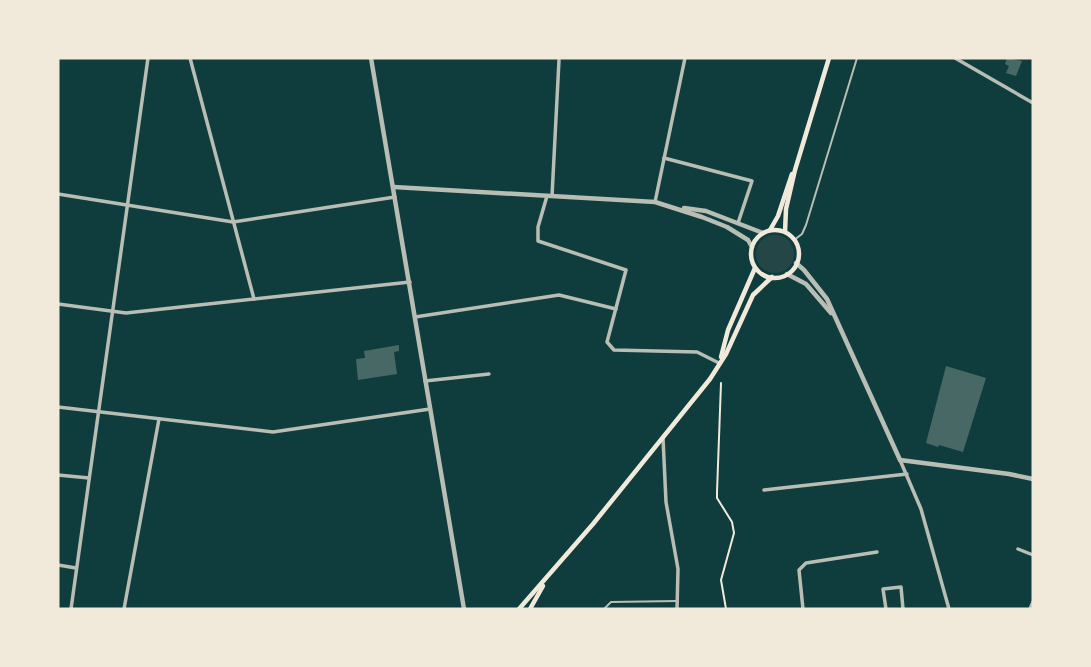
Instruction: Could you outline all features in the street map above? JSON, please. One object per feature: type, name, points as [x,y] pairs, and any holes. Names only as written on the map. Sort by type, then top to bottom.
[{"type":"main road","points":[[785,232],[786,209],[794,170],[829,58]]},
{"type":"main road","points":[[770,230],[778,216],[794,170]]},
{"type":"main road","points":[[519,609],[547,579],[710,379],[726,354],[753,295],[772,277],[787,274],[796,263],[799,254],[794,240],[785,232],[770,230],[763,233],[752,247],[751,257],[760,272],[772,277]]},
{"type":"main road","points":[[719,363],[728,330],[755,267]]},
{"type":"main road","points":[[530,609],[547,579]]},
{"type":"street","points":[[71,609],[148,58]]},
{"type":"street","points":[[190,58],[254,299]]},
{"type":"street","points":[[371,58],[464,609]]},
{"type":"street","points":[[655,202],[685,58]]},
{"type":"street","points":[[955,58],[1033,103]]},
{"type":"street","points":[[559,60],[550,196],[538,227],[538,241],[626,270],[607,342],[614,350],[697,352],[719,363]]},
{"type":"street","points":[[664,158],[752,181],[738,223]]},
{"type":"street","points":[[394,187],[655,202],[727,228],[748,240],[752,247]]},
{"type":"street","points":[[58,194],[233,222],[395,197]]},
{"type":"street","points":[[670,206],[706,211],[763,233]]},
{"type":"street","points":[[796,263],[827,299],[900,460],[921,509],[949,609]]},
{"type":"street","points":[[787,274],[806,284],[834,317]]},
{"type":"street","points":[[58,304],[111,313],[410,282]]},
{"type":"street","points":[[415,317],[559,295],[616,309]]},
{"type":"street","points":[[425,381],[489,374]]},
{"type":"street","points":[[58,407],[273,432],[430,409]]},
{"type":"street","points":[[124,609],[159,419]]},
{"type":"street","points":[[663,438],[666,502],[678,569],[677,609]]},
{"type":"street","points":[[900,460],[1033,479]]},
{"type":"street","points":[[764,491],[906,474]]},
{"type":"street","points":[[58,475],[89,478]]},
{"type":"street","points":[[1018,549],[1033,555]]},
{"type":"street","points":[[803,609],[799,570],[806,563],[877,552]]},
{"type":"street","points":[[58,565],[77,568]]},
{"type":"street","points":[[886,609],[883,589],[901,587],[903,609]]},
{"type":"street","points":[[1030,609],[1033,602]]},
{"type":"lane","points":[[794,240],[802,234],[806,225],[857,58]]},
{"type":"lane","points":[[604,609],[611,602],[678,601]]},
{"type":"path","points":[[721,383],[717,492],[732,522],[734,533],[721,580],[726,609]]},
{"type":"shaded area","points":[[775,235],[788,241],[794,254],[788,267],[775,273],[762,267],[756,254],[762,241]]},
{"type":"building","points":[[1007,58],[1022,61],[1016,76],[1006,73],[1009,66],[1005,64]]},
{"type":"building","points":[[399,345],[399,351],[394,352],[397,374],[358,380],[356,359],[365,358],[364,351]]},
{"type":"building","points":[[946,366],[986,378],[963,452],[926,443]]}]
